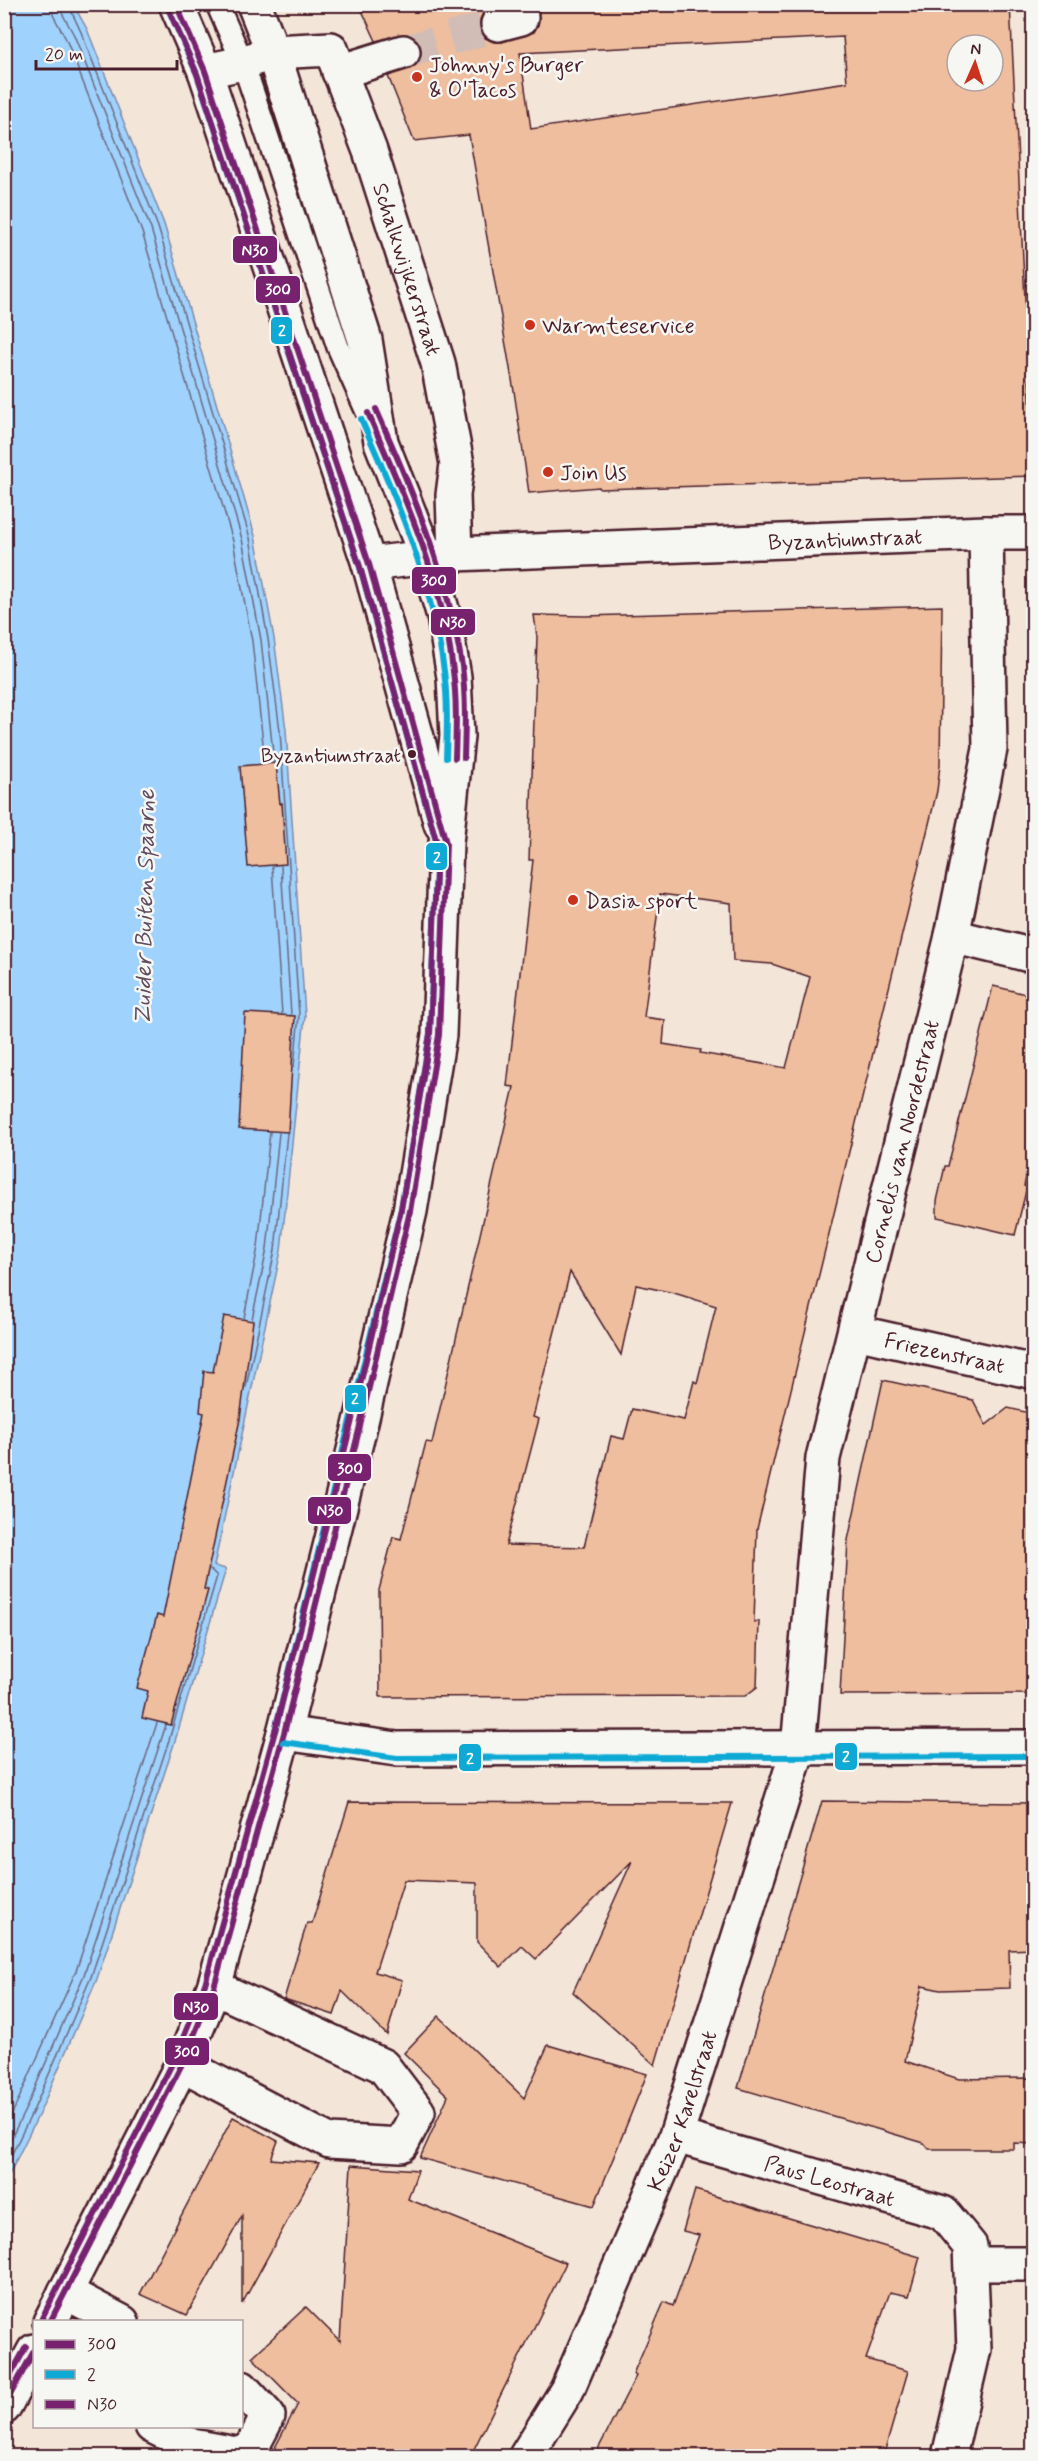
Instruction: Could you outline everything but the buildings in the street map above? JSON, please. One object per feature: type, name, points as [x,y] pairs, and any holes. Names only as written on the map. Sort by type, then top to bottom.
[{"type":"street","name":"Schalkwijkerstraat","points":[[176,4],[204,71],[369,564],[446,843]]},
{"type":"street","name":"Schalkwijkerstraat","points":[[254,4],[258,57],[365,340],[381,442],[440,555]]},
{"type":"street","name":"Schalkwijkerstraat","points":[[51,2320],[182,2064],[214,1987],[284,1733],[360,1426],[410,1211],[439,1035],[446,843],[457,736],[454,677],[444,616],[440,555],[457,464],[438,363],[370,151],[331,49],[258,57],[204,71]]},
{"type":"street","points":[[339,72],[403,52]]},
{"type":"street","name":"Byzantiumstraat","points":[[369,564],[440,555],[986,533],[1034,534]]},
{"type":"street","name":"Cornelis van Noordestraat","points":[[798,1749],[823,1458],[952,936],[990,749],[986,533]]},
{"type":"street","points":[[952,936],[1034,956]]},
{"type":"street","name":"Friezenstraat","points":[[855,1332],[1034,1372]]},
{"type":"street","points":[[284,1733],[397,1749],[1034,1747]]},
{"type":"street","name":"Keizer Karelstraat","points":[[526,2457],[567,2390],[676,2136],[798,1749]]},
{"type":"street","points":[[182,2064],[329,2141],[401,2145],[418,2112],[383,2066],[214,1987]]},
{"type":"street","name":"Paus Leostraat","points":[[676,2136],[943,2213],[970,2255]]},
{"type":"street","points":[[949,2457],[974,2349],[970,2255],[1034,2264]]},
{"type":"street","points":[[65,2292],[118,2320]]},
{"type":"street","points":[[4,2407],[32,2360]]},
{"type":"street","points":[[154,2428],[192,2446],[247,2456],[268,2416],[243,2389]]},
{"type":"lane","name":"Schalkwijkerstraat","points":[[217,4],[258,57]]},
{"type":"water","name":"Zuider Buiten Spaarne","points":[[73,4],[87,29],[164,224],[255,536],[274,638],[286,730],[305,1016],[281,1251],[214,1566],[226,1569],[175,1741],[97,1979],[40,2112],[5,2183],[4,5]]},
{"type":"tunnel","points":[[403,52],[488,28],[487,24]]},
{"type":"transit line","name":"300","points":[[51,2320],[182,2064],[214,1987],[284,1733],[360,1426],[410,1211],[439,1035],[446,843],[369,564],[205,71],[176,4]]},
{"type":"transit line","name":"2","points":[[168,8],[197,74],[360,567],[437,844],[430,1034],[401,1209],[275,1731]]},
{"type":"transit line","name":"N30","points":[[42,2318],[174,2060],[205,1984],[275,1731],[351,1424],[401,1209],[430,1034],[437,844],[360,567],[197,74],[168,8]]},
{"type":"transit line","name":"N30","points":[[376,409],[416,503],[448,600],[462,666],[465,712],[464,758]]},
{"type":"transit line","name":"300","points":[[368,413],[408,507],[441,604],[454,682],[455,758]]},
{"type":"transit line","name":"2","points":[[361,419],[400,510],[431,605],[445,682],[446,758]]},
{"type":"transit line","name":"2","points":[[283,1742],[397,1758],[1034,1756]]},
{"type":"transit line","name":"N30","points":[[4,2387],[26,2347]]},
{"type":"transit line","name":"300","points":[[4,2406],[33,2353]]},
{"type":"place","name":"Johnny's Burger & O'Tacos","points":[[417,77]]},
{"type":"place","name":"Warmteservice","points":[[530,325]]},
{"type":"place","name":"Join Us","points":[[548,472]]},
{"type":"place","name":"Byzantiumstraat","points":[[412,754]]},
{"type":"place","name":"Dasia sport","points":[[573,900]]}]
